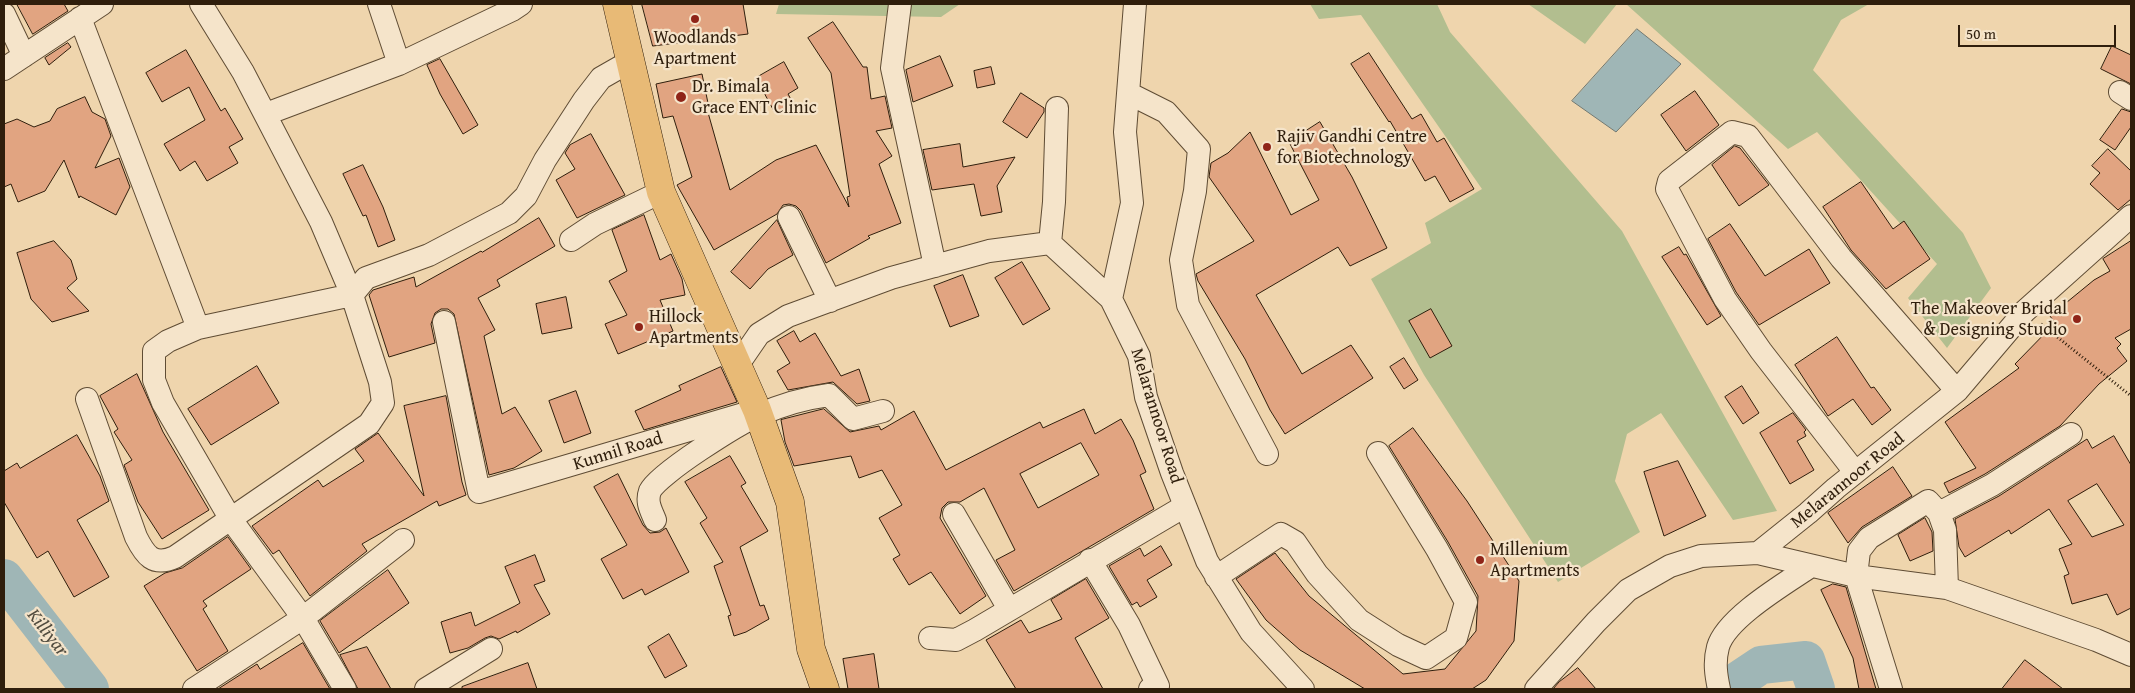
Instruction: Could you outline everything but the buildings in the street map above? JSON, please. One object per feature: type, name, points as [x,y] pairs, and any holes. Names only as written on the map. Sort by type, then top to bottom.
[{"type":"main road","points":[[616,4],[628,62],[661,192],[758,412],[790,502],[805,594],[811,649],[825,689]]},
{"type":"main road","points":[[803,689],[811,649]]},
{"type":"street","points":[[4,69],[102,4]]},
{"type":"street","points":[[86,399],[142,550],[154,560],[164,562],[175,557],[369,424],[383,403],[380,382],[352,295],[321,222],[266,114],[202,4]]},
{"type":"street","points":[[379,4],[399,64]]},
{"type":"street","points":[[266,114],[399,64],[521,4]]},
{"type":"street","points":[[900,4],[892,68],[935,266]]},
{"type":"street","points":[[1111,299],[1132,203],[1125,132],[1135,4]]},
{"type":"street","points":[[4,14],[24,56]]},
{"type":"street","points":[[80,18],[198,328]]},
{"type":"street","points":[[345,689],[303,618],[230,518],[162,403],[154,380],[154,351],[168,341],[198,328],[352,295],[366,278],[429,255],[509,213],[526,196],[545,160],[584,100],[601,78],[628,62]]},
{"type":"street","points":[[1128,93],[1166,112],[1199,149],[1195,191],[1180,260],[1188,305],[1267,454]]},
{"type":"street","points":[[737,366],[758,334],[788,316],[891,278],[989,251],[1050,243],[1054,202],[1057,108]]},
{"type":"street","points":[[1855,472],[1761,351],[1725,299],[1667,188],[1669,181],[1732,132],[1748,136],[1840,258],[1957,391]]},
{"type":"street","points":[[571,240],[595,224],[661,192]]},
{"type":"street","name":"Melarannoor Road","points":[[1758,553],[1855,472],[1957,391],[2025,311],[2131,216]]},
{"type":"street","points":[[790,218],[830,301]]},
{"type":"street","name":"Melarannoor Road","points":[[1050,243],[1111,299],[1139,356],[1146,397],[1207,561],[1251,632],[1303,689]]},
{"type":"street","name":"Kunnil Road","points":[[444,322],[479,492],[758,412]]},
{"type":"street","points":[[655,520],[648,503],[651,490],[680,463],[758,412],[810,398],[829,395],[853,419],[883,411]]},
{"type":"street","points":[[1939,513],[1992,485],[2071,434]]},
{"type":"street","points":[[1216,577],[1281,534],[1295,542],[1318,574],[1360,620],[1398,645],[1426,658],[1456,638],[1466,602],[1437,549],[1378,453]]},
{"type":"street","points":[[1891,689],[1856,576],[1859,551],[1869,538],[1928,501],[1939,513],[1945,530],[1947,588]]},
{"type":"street","points":[[930,638],[956,640],[1185,506]]},
{"type":"street","points":[[954,514],[1010,609]]},
{"type":"street","points":[[194,689],[303,618],[403,540]]},
{"type":"street","points":[[1536,689],[1596,622],[1628,590],[1670,566],[1701,556],[1758,553],[1856,576],[1947,588],[2096,640],[2131,655]]},
{"type":"street","points":[[1090,560],[1129,625],[1158,686],[1150,689]]},
{"type":"street","points":[[1717,679],[1718,646],[1726,631],[1740,617],[1811,566]]},
{"type":"street","points":[[426,689],[491,649]]},
{"type":"path","points":[[2025,311],[2131,396]]},
{"type":"green space","points":[[779,4],[960,4],[941,17],[776,14]]},
{"type":"green space","points":[[1310,4],[1437,4],[1450,32],[1622,231],[1777,511],[1733,520],[1661,413],[1627,434],[1615,481],[1640,532],[1558,582],[1424,375],[1371,279],[1431,243],[1425,223],[1482,189],[1361,15],[1319,19]]},
{"type":"green space","points":[[1528,4],[1617,4],[1585,44]]},
{"type":"green space","points":[[1626,4],[1869,4],[1841,20],[1813,70],[1963,233],[1991,288],[1947,348],[1908,298],[1937,264],[1817,132],[1788,149]]},
{"type":"water","points":[[1637,29],[1681,64],[1616,132],[1572,101]]},
{"type":"waterway","name":"Killiyar","points":[[4,578],[90,689]]},
{"type":"waterway","name":"Killiyar","points":[[1725,689],[1761,665],[1806,660],[1816,689]]},
{"type":"place","name":"Woodlands Apartment","points":[[695,19]]},
{"type":"place","name":"Dr. Bimala Grace ENT Clinic","points":[[681,97]]},
{"type":"place","name":"Rajiv Gandhi Centre for Biotechnology","points":[[1267,147]]},
{"type":"place","name":"The Makeover Bridal & Designing Studio","points":[[2077,319]]},
{"type":"place","name":"Hillock Apartments","points":[[639,327]]},
{"type":"place","name":"Millenium Apartments","points":[[1480,560]]}]
